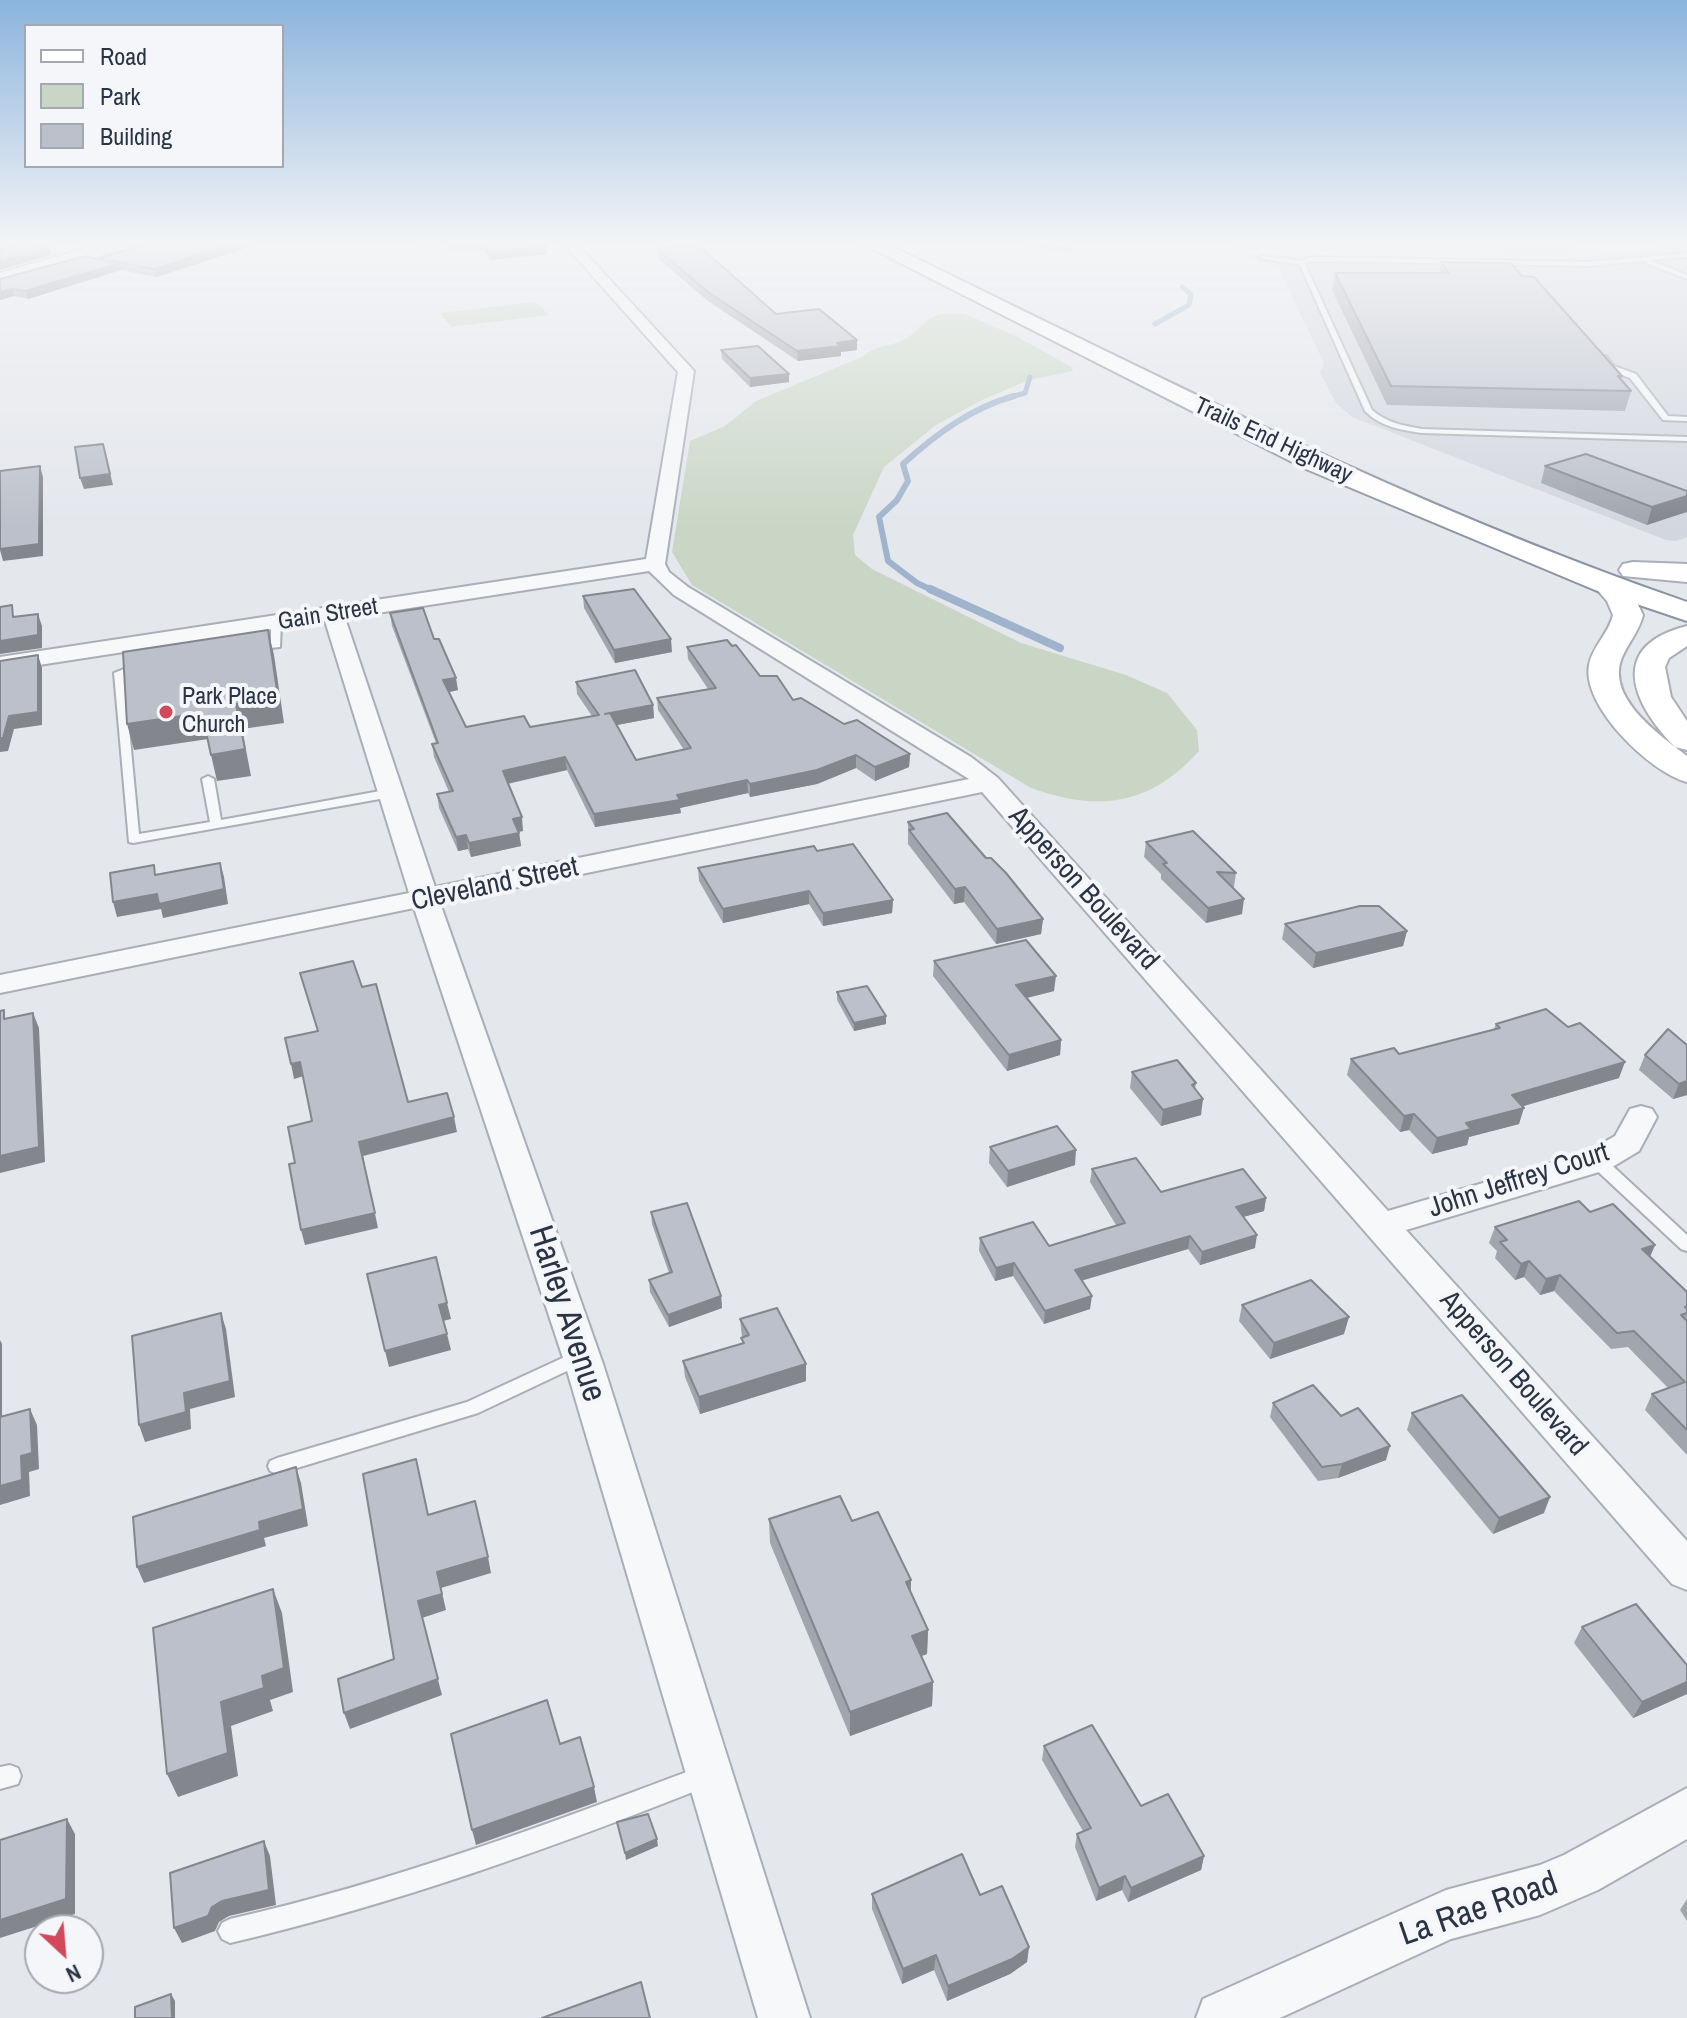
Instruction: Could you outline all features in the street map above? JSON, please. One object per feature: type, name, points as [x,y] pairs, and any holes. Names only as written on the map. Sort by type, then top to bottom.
[{"type":"highway","name":"Trails End Highway","points":[[1062,338],[1315,463],[1620,577],[1687,591]]},
{"type":"highway","name":"Trails End Highway","points":[[1098,338],[1273,422],[1483,511],[1687,612]]},
{"type":"main road","points":[[1687,573],[1620,577],[1620,597],[1628,615],[1604,668],[1614,706],[1634,728],[1687,772]]},
{"type":"main road","points":[[1687,635],[1665,642],[1650,657],[1649,671],[1650,692],[1675,730],[1687,740]]},
{"type":"street","points":[[655,564],[686,371],[656,338]]},
{"type":"street","name":"Gain Street","points":[[0,664],[655,564]]},
{"type":"street","name":"Apperson Boulevard","points":[[655,564],[661,575],[681,591],[962,762],[989,783],[1687,1571]]},
{"type":"street","name":"Harley Avenue","points":[[334,615],[425,899],[582,1356],[784,2018]]},
{"type":"street","name":"Cleveland Street","points":[[0,984],[989,783]]},
{"type":"street","name":"John Jeffrey Court","points":[[1382,1225],[1597,1161],[1627,1143],[1641,1117]]},
{"type":"street","name":"La Rae Road","points":[[1222,2018],[1446,1915],[1540,1890],[1581,1873],[1687,1812]]},
{"type":"lane","points":[[1336,338],[1369,411],[1378,419],[1422,431],[1687,439]]},
{"type":"lane","points":[[1593,347],[1611,368],[1633,376],[1666,418],[1687,419]]},
{"type":"lane","points":[[246,649],[276,645],[276,623]]},
{"type":"lane","points":[[116,647],[133,839],[391,793]]},
{"type":"lane","points":[[119,673],[127,667],[157,663]]},
{"type":"lane","points":[[208,779],[216,824]]},
{"type":"lane","points":[[1597,1161],[1687,1245]]},
{"type":"lane","points":[[277,1466],[472,1408],[582,1356]]},
{"type":"lane","points":[[230,1931],[314,1913],[552,1834],[709,1774]]},
{"type":"shaded area","points":[[1312,338],[1687,338],[1687,537],[1676,541],[1666,540],[1352,417],[1336,403],[1320,373],[1324,363]]},
{"type":"green space","points":[[906,338],[1020,338],[1073,371],[1029,380],[982,400],[936,425],[884,467],[853,535],[855,555],[872,569],[1021,643],[1126,675],[1167,693],[1197,730],[1199,751],[1162,783],[1122,799],[1101,801],[1055,796],[1031,788],[692,585],[672,552],[690,441],[725,426],[756,401],[874,349]]},
{"type":"building","points":[[778,338],[857,340],[837,343],[841,346],[797,351]]},
{"type":"building","points":[[1367,338],[1588,338],[1622,376],[1618,376],[1631,391],[1391,386]]},
{"type":"building","points":[[758,346],[789,374],[750,378],[721,350]]},
{"type":"building","points":[[103,444],[110,474],[80,478],[75,447]]},
{"type":"building","points":[[1586,454],[1687,491],[1687,496],[1652,507],[1545,466]]},
{"type":"building","points":[[40,466],[39,544],[0,549],[0,471]]},
{"type":"building","points":[[634,589],[671,639],[614,650],[583,596]]},
{"type":"building","points":[[12,605],[13,617],[38,614],[38,635],[0,641],[0,607]]},
{"type":"building","points":[[423,608],[434,639],[439,639],[456,678],[443,680],[466,727],[524,716],[530,727],[599,715],[576,682],[635,670],[653,705],[610,713],[636,760],[691,748],[657,698],[716,688],[687,647],[727,640],[732,646],[736,645],[760,676],[777,676],[793,700],[801,698],[844,724],[857,720],[910,754],[875,767],[856,755],[817,770],[750,784],[747,780],[677,795],[680,800],[594,814],[565,757],[503,771],[522,817],[513,819],[519,833],[469,843],[466,835],[456,837],[437,794],[453,791],[432,744],[438,743],[390,613]]},
{"type":"building","points":[[268,630],[278,697],[236,704],[245,749],[211,755],[202,713],[127,724],[123,652]]},
{"type":"building","points":[[38,655],[38,712],[9,716],[3,738],[0,738],[0,661]]},
{"type":"building","points":[[947,813],[986,858],[991,858],[1006,873],[1043,919],[997,929],[965,887],[955,889],[909,830],[914,829],[908,822]]},
{"type":"building","points":[[1193,831],[1236,873],[1217,872],[1244,899],[1208,908],[1163,864],[1167,863],[1146,842]]},
{"type":"building","points":[[853,844],[893,900],[823,913],[809,891],[723,909],[698,868],[814,846],[817,851]]},
{"type":"building","points":[[220,863],[224,889],[159,904],[157,894],[113,902],[110,873],[154,865],[155,875]]},
{"type":"building","points":[[1360,906],[1379,906],[1407,931],[1316,953],[1285,924]]},
{"type":"building","points":[[1026,940],[1056,976],[1016,985],[1061,1040],[1009,1055],[934,961]]},
{"type":"building","points":[[353,961],[362,987],[376,984],[408,1102],[447,1093],[454,1117],[359,1142],[375,1213],[301,1230],[289,1164],[295,1163],[288,1127],[312,1121],[300,1062],[291,1064],[285,1038],[318,1031],[300,973]]},
{"type":"building","points":[[867,986],[886,1016],[854,1023],[837,992]]},
{"type":"building","points":[[1546,1009],[1568,1027],[1580,1023],[1625,1062],[1512,1095],[1524,1108],[1466,1123],[1471,1129],[1437,1138],[1414,1114],[1404,1116],[1351,1059],[1394,1048],[1399,1054],[1500,1028],[1496,1024]]},
{"type":"building","points":[[4,1010],[4,1019],[33,1013],[39,1147],[0,1156],[0,1011]]},
{"type":"building","points":[[1668,1029],[1687,1045],[1687,1081],[1679,1084],[1645,1055]]},
{"type":"building","points":[[1177,1060],[1196,1083],[1192,1085],[1203,1099],[1163,1110],[1132,1072]]},
{"type":"building","points":[[1057,1126],[1076,1150],[1008,1171],[990,1147]]},
{"type":"building","points":[[1136,1158],[1161,1192],[1243,1169],[1266,1198],[1236,1207],[1257,1235],[1202,1252],[1190,1236],[1075,1270],[1092,1296],[1045,1311],[1014,1263],[996,1268],[980,1238],[1033,1222],[1049,1246],[1125,1223],[1092,1169]]},
{"type":"building","points":[[1579,1201],[1590,1212],[1613,1204],[1655,1245],[1642,1249],[1687,1292],[1687,1313],[1681,1315],[1687,1321],[1687,1430],[1652,1394],[1685,1382],[1634,1331],[1617,1333],[1560,1275],[1546,1279],[1529,1261],[1521,1264],[1500,1242],[1507,1240],[1495,1227]]},
{"type":"building","points":[[687,1203],[721,1296],[668,1315],[649,1280],[672,1272],[651,1212]]},
{"type":"building","points":[[436,1257],[447,1303],[439,1305],[447,1334],[385,1351],[367,1274]]},
{"type":"building","points":[[1311,1280],[1349,1317],[1274,1343],[1242,1305]]},
{"type":"building","points":[[777,1308],[806,1364],[699,1397],[683,1361],[744,1343],[741,1338],[749,1335],[740,1319]]},
{"type":"building","points":[[221,1313],[230,1381],[184,1393],[186,1412],[139,1425],[132,1336]]},
{"type":"building","points":[[1313,1385],[1341,1416],[1358,1408],[1390,1446],[1342,1464],[1322,1467],[1273,1403]]},
{"type":"building","points":[[1462,1395],[1550,1497],[1499,1518],[1412,1413]]},
{"type":"building","points":[[30,1409],[32,1453],[21,1456],[22,1480],[0,1486],[0,1417]]},
{"type":"building","points":[[416,1459],[428,1515],[475,1501],[488,1557],[437,1572],[442,1594],[418,1601],[438,1679],[344,1713],[338,1679],[394,1659],[363,1474]]},
{"type":"building","points":[[296,1467],[303,1509],[259,1522],[260,1530],[137,1567],[133,1517]]},
{"type":"building","points":[[840,1496],[852,1521],[878,1512],[911,1580],[906,1582],[928,1630],[912,1636],[933,1682],[850,1712],[769,1519]]},
{"type":"building","points":[[273,1589],[284,1668],[262,1676],[264,1688],[221,1702],[228,1753],[167,1774],[153,1628]]},
{"type":"building","points":[[1636,1604],[1687,1665],[1687,1682],[1642,1702],[1582,1627]]},
{"type":"building","points":[[547,1700],[560,1744],[580,1737],[594,1787],[472,1830],[451,1734]]},
{"type":"building","points":[[1092,1725],[1141,1806],[1168,1794],[1204,1856],[1131,1888],[1125,1876],[1099,1888],[1077,1834],[1091,1828],[1044,1746]]},
{"type":"building","points":[[648,1814],[657,1839],[625,1853],[617,1822]]},
{"type":"building","points":[[67,1819],[66,1899],[0,1920],[0,1840]]},
{"type":"building","points":[[264,1841],[269,1890],[222,1901],[212,1907],[208,1916],[174,1928],[170,1873]]},
{"type":"building","points":[[962,1854],[980,1895],[1002,1886],[1029,1947],[1012,1959],[948,1986],[936,1955],[903,1969],[872,1894]]},
{"type":"building","points":[[641,1982],[650,2018],[542,2018]]},
{"type":"building","points":[[171,1994],[172,2018],[135,2018],[135,2007]]},
{"type":"waterway","points":[[1012,396],[1025,393],[1030,377]]},
{"type":"waterway","points":[[934,591],[917,583],[888,561],[879,517],[897,500],[908,481],[903,464],[955,423],[983,407],[1012,396]]},
{"type":"waterway","points":[[1007,398],[1012,396]]},
{"type":"waterway","points":[[930,589],[1060,648]]},
{"type":"place","name":"Park Place Church","points":[[166,712]]}]
